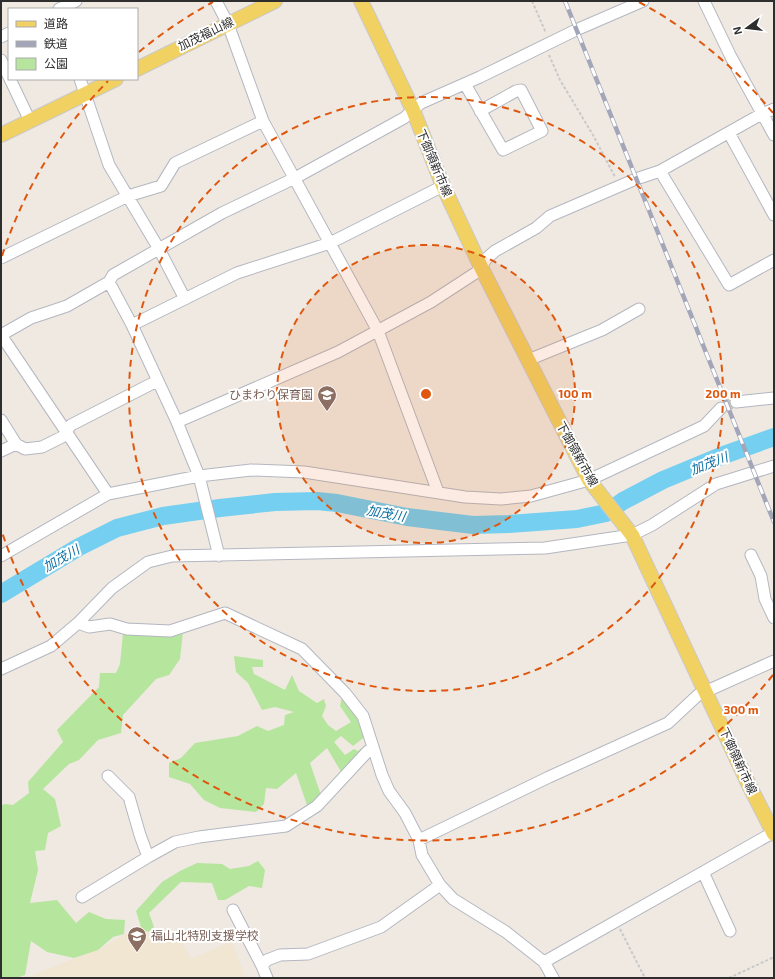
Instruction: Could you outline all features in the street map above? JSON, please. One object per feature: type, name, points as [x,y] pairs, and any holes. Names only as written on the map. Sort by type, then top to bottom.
[{"type":"main road","name":"加茂福山線","points":[[138,68],[275,1]]},
{"type":"main road","name":"下御領新市線","points":[[361,1],[412,110],[443,186],[481,267],[592,483],[629,531],[748,783],[774,833]]},
{"type":"main road","points":[[1,135],[114,80]]},
{"type":"street","points":[[60,8],[76,1]]},
{"type":"street","points":[[216,1],[228,24],[263,121],[378,331],[438,492]]},
{"type":"street","points":[[108,494],[1,335],[31,318],[67,306],[109,282],[113,275],[222,212],[295,178],[404,118],[421,103],[643,1]]},
{"type":"street","points":[[704,1],[731,57],[774,135]]},
{"type":"street","points":[[1,60],[8,74]]},
{"type":"street","points":[[11,80],[30,121]]},
{"type":"street","points":[[80,80],[109,165],[159,249],[185,299]]},
{"type":"street","points":[[465,84],[480,111],[503,150],[542,131],[521,90],[516,91],[480,111]]},
{"type":"street","points":[[176,422],[338,352],[431,302],[477,272],[487,258],[495,251],[536,228],[550,216],[636,178],[660,171],[774,109]]},
{"type":"street","points":[[1,258],[128,196],[160,186],[175,163],[263,121]]},
{"type":"street","points":[[729,133],[774,215]]},
{"type":"street","points":[[660,171],[729,284],[774,260]]},
{"type":"street","points":[[132,325],[237,273],[330,243],[443,186]]},
{"type":"street","points":[[109,282],[132,325],[176,422],[199,479],[219,556]]},
{"type":"street","points":[[528,360],[602,330],[639,310]]},
{"type":"street","points":[[1,420],[16,444],[26,449],[42,447],[62,437],[71,425],[157,381]]},
{"type":"street","points":[[736,402],[774,398]]},
{"type":"street","points":[[1,556],[108,494],[251,470],[304,472],[465,496],[501,499],[531,496],[592,483],[704,426],[721,408]]},
{"type":"street","points":[[1,451],[16,444]]},
{"type":"street","points":[[1,668],[51,646],[78,623],[112,588],[148,562],[172,556],[544,548],[652,525],[716,484],[774,466]]},
{"type":"street","points":[[751,555],[761,576],[765,599],[774,618]]},
{"type":"street","points":[[78,623],[89,627],[110,624],[127,629],[170,631],[225,614],[302,649],[345,693],[363,716],[382,775],[390,791],[405,813],[419,840],[422,855],[440,885],[454,899],[506,932],[544,962],[552,978]]},
{"type":"street","points":[[419,840],[550,777],[668,723],[698,695],[774,661]]},
{"type":"street","points":[[82,897],[175,842],[193,838],[286,826],[317,806],[368,751],[373,749]]},
{"type":"street","points":[[108,776],[130,797],[140,835],[148,857]]},
{"type":"street","points":[[544,962],[774,833]]},
{"type":"street","points":[[703,872],[730,931]]},
{"type":"street","points":[[262,966],[267,960],[280,955],[308,954],[381,927],[400,912],[440,885]]},
{"type":"street","points":[[233,910],[262,966],[266,978]]},
{"type":"path","points":[[532,1],[560,80],[593,135],[620,186]]},
{"type":"path","points":[[617,922],[645,978]]},
{"type":"path","points":[[728,978],[774,957]]},
{"type":"shaded area","name":"福山北特別支援学校","points":[[150,923],[157,938],[177,933],[191,959],[232,941],[245,978],[26,978],[103,947],[141,925]]},
{"type":"green space","points":[[183,631],[180,659],[169,675],[156,679],[123,715],[121,733],[98,740],[79,760],[69,764],[43,789],[55,799],[61,826],[48,833],[45,850],[35,851],[38,870],[30,903],[57,900],[76,923],[89,912],[106,919],[125,920],[124,934],[113,937],[98,950],[74,958],[47,952],[31,941],[25,975],[16,978],[1,978],[1,805],[13,805],[29,793],[28,782],[63,742],[57,730],[99,687],[100,673],[116,673],[120,664],[123,633],[153,635]]},
{"type":"green space","points":[[234,656],[263,660],[263,667],[252,667],[254,674],[285,690],[292,675],[299,691],[317,703],[324,699],[326,706],[322,716],[328,725],[336,731],[351,722],[340,706],[342,697],[360,717],[366,736],[353,746],[341,736],[334,742],[345,755],[354,749],[358,751],[366,745],[368,749],[343,775],[327,748],[310,763],[322,798],[308,808],[296,773],[277,789],[266,788],[264,804],[256,812],[220,808],[204,800],[190,784],[169,777],[169,763],[181,758],[195,743],[238,736],[257,726],[268,731],[284,725],[285,715],[294,712],[275,707],[262,710],[248,683],[236,672]]},
{"type":"green space","points":[[258,861],[265,870],[262,888],[249,886],[225,900],[218,900],[212,883],[181,882],[149,913],[154,927],[149,932],[142,930],[136,911],[162,882],[180,871],[197,863],[222,864],[230,869],[249,866]]},
{"type":"waterway","name":"加茂川","points":[[1,594],[79,547],[117,528],[163,516],[275,502],[317,501],[337,503],[407,517],[473,525],[577,519],[606,513],[623,501],[663,480],[721,456],[774,437]]},
{"type":"tunnel","points":[[721,408],[736,402]]},
{"type":"railway","points":[[565,1],[774,522]]},
{"type":"place","name":"ひまわり保育園","points":[[327,412]]},
{"type":"place","name":"福山北特別支援学校","points":[[137,953]]}]
